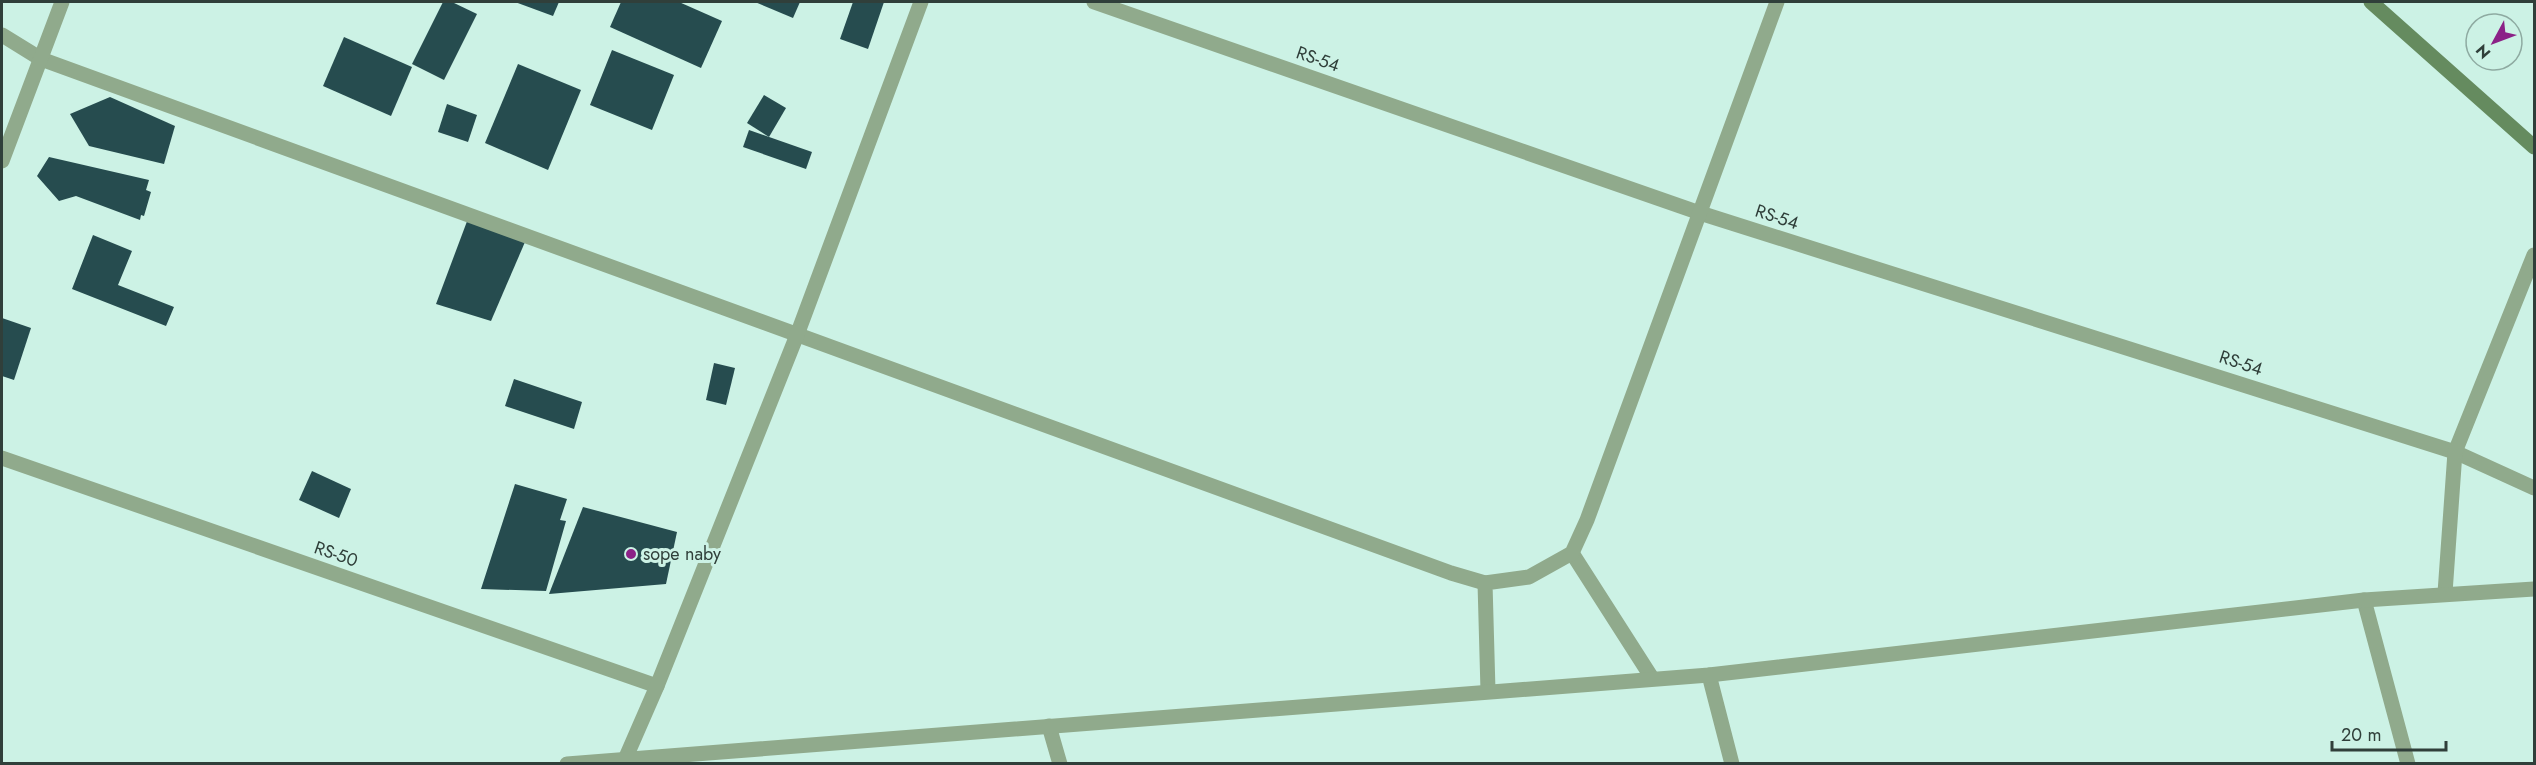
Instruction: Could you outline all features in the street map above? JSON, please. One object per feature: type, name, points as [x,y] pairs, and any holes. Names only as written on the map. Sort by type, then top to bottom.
[{"type":"main road","points":[[2371,2],[2535,147]]},
{"type":"street","points":[[2,161],[62,2]]},
{"type":"street","points":[[624,762],[657,686],[797,335],[921,2]]},
{"type":"street","name":"RS-54","points":[[1094,2],[1700,213],[2455,452],[2535,488]]},
{"type":"street","points":[[2,35],[41,59],[1440,569],[1485,583],[1528,577],[1572,553],[1587,520],[1777,2]]},
{"type":"street","points":[[2445,593],[2455,452],[2535,255]]},
{"type":"street","name":"RS-50","points":[[2,458],[657,686]]},
{"type":"street","points":[[1572,553],[1652,678]]},
{"type":"street","points":[[1485,583],[1488,691]]},
{"type":"street","points":[[567,764],[624,762],[1049,726],[1709,675],[2364,600],[2535,589]]},
{"type":"street","points":[[2364,600],[2408,764]]},
{"type":"street","points":[[1709,675],[1732,764]]},
{"type":"street","points":[[1049,726],[1060,764]]},
{"type":"building","points":[[443,2],[452,2],[477,14],[444,80],[412,64]]},
{"type":"building","points":[[515,2],[559,2],[553,16]]},
{"type":"building","points":[[621,2],[679,2],[722,21],[701,68],[610,27]]},
{"type":"building","points":[[755,2],[800,2],[793,18]]},
{"type":"building","points":[[853,2],[884,2],[868,49],[840,39]]},
{"type":"building","points":[[344,37],[412,67],[391,116],[323,86]]},
{"type":"building","points":[[612,50],[674,75],[652,130],[590,105]]},
{"type":"building","points":[[518,64],[581,90],[548,170],[485,143]]},
{"type":"building","points":[[764,95],[786,108],[769,137],[747,123]]},
{"type":"building","points":[[110,97],[175,126],[164,164],[89,146],[70,114]]},
{"type":"building","points":[[447,104],[477,115],[468,142],[438,132]]},
{"type":"building","points":[[749,130],[812,152],[806,169],[743,147]]},
{"type":"building","points":[[49,157],[149,180],[146,190],[151,192],[144,216],[141,215],[140,220],[76,196],[59,201],[37,176]]},
{"type":"building","points":[[469,216],[525,242],[491,321],[436,304]]},
{"type":"building","points":[[93,235],[132,251],[118,285],[174,307],[166,326],[72,289]]},
{"type":"building","points":[[2,318],[31,328],[14,380],[2,376]]},
{"type":"building","points":[[714,363],[735,368],[726,405],[706,400]]},
{"type":"building","points":[[514,379],[582,402],[574,429],[505,406]]},
{"type":"building","points":[[312,471],[351,489],[339,518],[299,500]]},
{"type":"building","points":[[515,484],[567,499],[560,520],[566,521],[546,591],[481,589]]},
{"type":"building","points":[[583,507],[677,532],[666,584],[549,594]]},
{"type":"place","name":"sope naby","points":[[631,554]]}]
